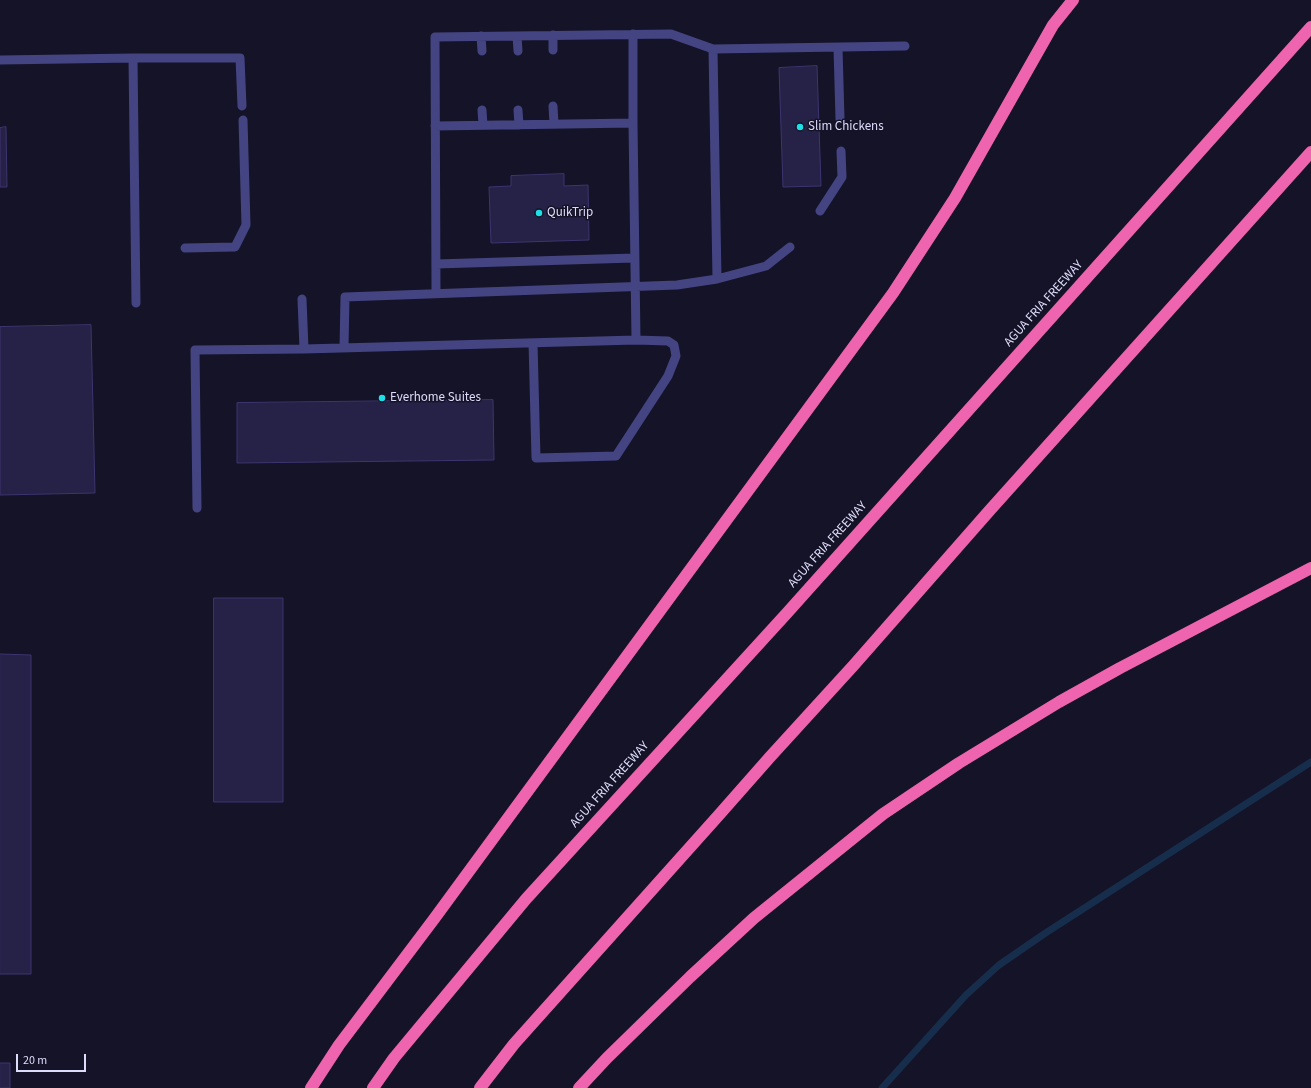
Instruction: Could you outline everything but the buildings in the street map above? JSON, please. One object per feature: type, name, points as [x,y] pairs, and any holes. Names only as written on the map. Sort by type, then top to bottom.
[{"type":"highway","points":[[1053,25],[1062,0]]},
{"type":"highway","points":[[311,1088],[338,1045],[434,919],[893,293],[955,198],[1053,25],[1073,0]]},
{"type":"highway","name":"AGUA FRIA FREEWAY","points":[[372,1088],[394,1058],[526,899],[787,613],[1311,27]]},
{"type":"highway","points":[[480,1088],[514,1044],[1311,152]]},
{"type":"highway","points":[[579,1088],[607,1058],[685,982],[754,918],[883,814],[959,763],[1059,702],[1120,668],[1311,568]]},
{"type":"lane","points":[[633,34],[634,286],[636,340]]},
{"type":"lane","points":[[436,293],[435,37],[671,34],[713,49],[905,46]]},
{"type":"lane","points":[[553,35],[553,50]]},
{"type":"lane","points":[[481,36],[482,51]]},
{"type":"lane","points":[[517,36],[518,51]]},
{"type":"lane","points":[[838,48],[840,119]]},
{"type":"lane","points":[[713,49],[717,278]]},
{"type":"lane","points":[[133,58],[136,303]]},
{"type":"lane","points":[[0,60],[240,58],[242,106]]},
{"type":"lane","points":[[553,106],[554,124]]},
{"type":"lane","points":[[482,110],[483,125]]},
{"type":"lane","points":[[518,110],[519,125]]},
{"type":"lane","points":[[184,248],[235,246],[246,224],[243,120]]},
{"type":"lane","points":[[435,126],[633,123]]},
{"type":"lane","points":[[820,211],[842,178],[841,151]]},
{"type":"lane","points":[[344,348],[345,297],[677,285],[717,278],[766,266],[790,247]]},
{"type":"lane","points":[[436,264],[634,258]]},
{"type":"lane","points":[[302,299],[304,349]]},
{"type":"lane","points":[[197,508],[195,350],[304,349],[636,340],[668,341],[674,345],[676,356],[668,376],[616,456],[536,458],[533,343]]},
{"type":"waterway","points":[[882,1088],[966,995],[999,965],[1044,934],[1311,762]]},
{"type":"place","name":"Slim Chickens","points":[[800,127]]},
{"type":"place","name":"QuikTrip","points":[[539,213]]},
{"type":"place","name":"Everhome Suites","points":[[382,398]]}]
